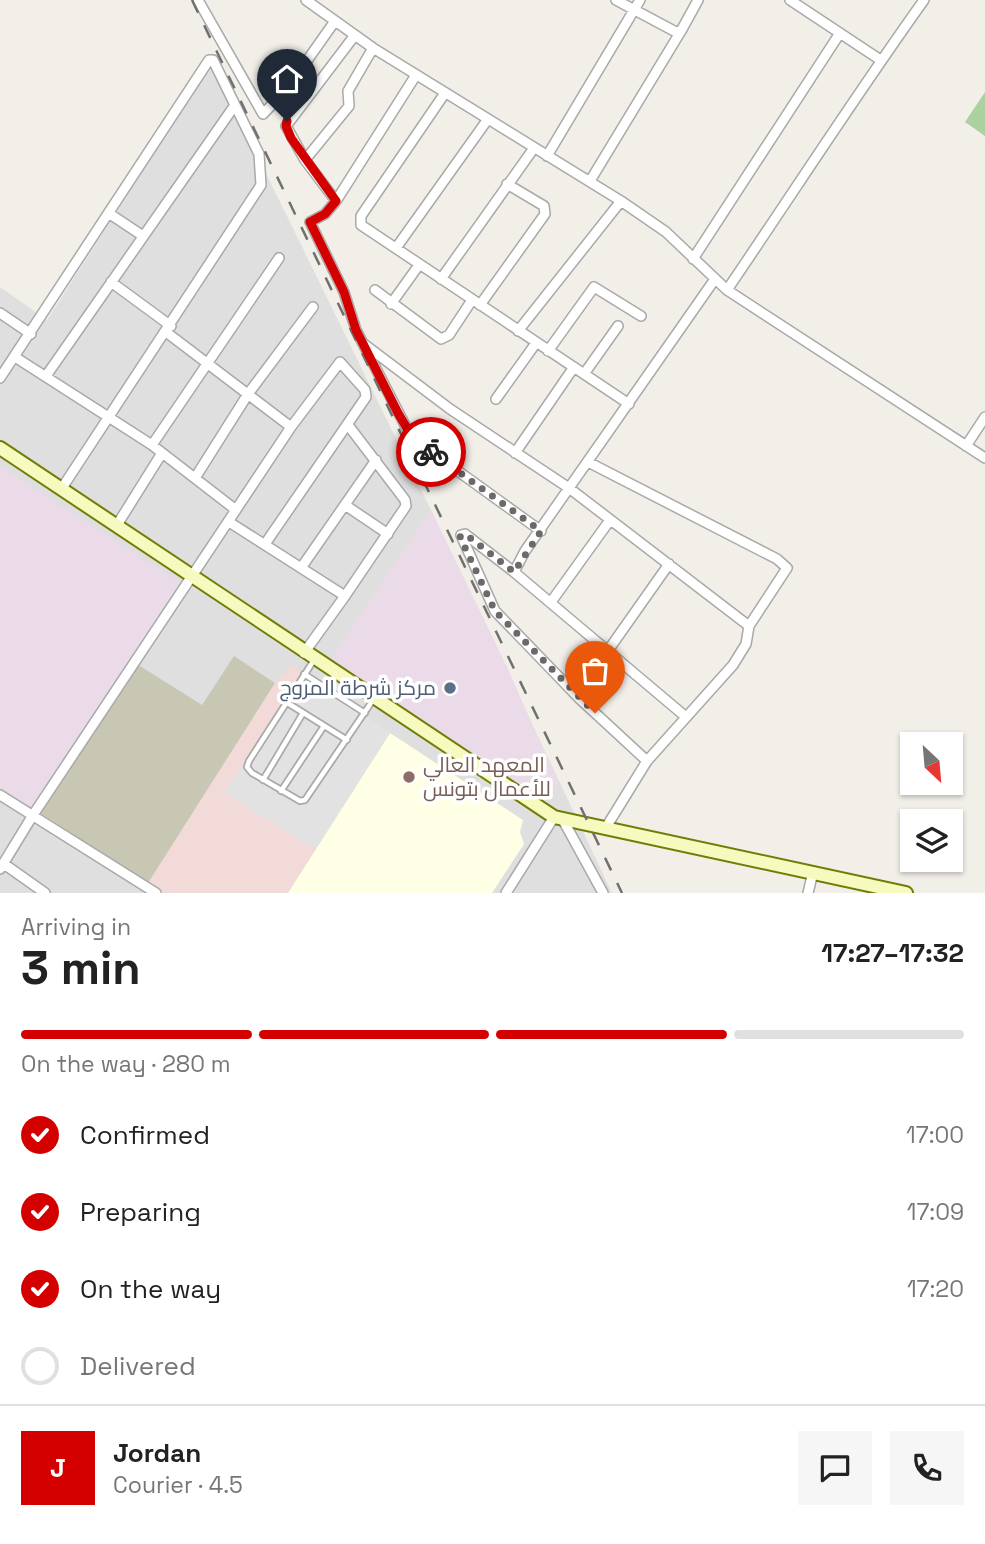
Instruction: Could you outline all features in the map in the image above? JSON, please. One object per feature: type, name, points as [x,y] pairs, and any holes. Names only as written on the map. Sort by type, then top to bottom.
[{"type":"street","points":[[198,0],[263,114],[287,89],[335,21]]},
{"type":"street","points":[[306,0],[373,48],[621,201],[666,232],[727,290],[985,458]]},
{"type":"street","points":[[616,0],[681,31]]},
{"type":"street","points":[[547,156],[640,0]]},
{"type":"street","points":[[590,181],[698,0]]},
{"type":"street","points":[[790,0],[879,59]]},
{"type":"street","points":[[727,290],[827,145],[879,59],[924,0]]},
{"type":"street","points":[[693,259],[840,33]]},
{"type":"street","points":[[336,201],[287,131],[287,121],[316,89],[355,35]]},
{"type":"street","points":[[305,160],[349,106],[348,91],[373,48]]},
{"type":"street","points":[[1,375],[31,334],[209,60],[214,60],[259,154],[261,185],[169,329],[62,488]]},
{"type":"street","points":[[416,75],[336,201],[325,214],[310,222],[344,292],[363,343],[413,436],[541,531]]},
{"type":"street","points":[[445,93],[360,219],[361,225],[629,404]]},
{"type":"street","points":[[46,376],[235,105]]},
{"type":"street","points":[[396,248],[488,119]]},
{"type":"street","points":[[441,279],[534,148]]},
{"type":"street","points":[[375,290],[444,339],[476,303],[545,214],[544,205],[507,184]]},
{"type":"street","points":[[518,331],[621,201]]},
{"type":"street","points":[[110,214],[143,236]]},
{"type":"street","points":[[152,445],[279,258]]},
{"type":"street","points":[[391,303],[419,265]]},
{"type":"street","points":[[514,572],[569,488],[715,279]]},
{"type":"street","points":[[111,282],[291,427]]},
{"type":"street","points":[[548,351],[594,287],[641,316]]},
{"type":"street","points":[[195,478],[248,394],[313,307]]},
{"type":"street","points":[[0,313],[31,334]]},
{"type":"street","points":[[584,374],[618,326]]},
{"type":"street","points":[[363,343],[450,410],[569,488],[749,626]]},
{"type":"street","points":[[496,399],[536,343]]},
{"type":"street","points":[[15,357],[152,445],[236,510]]},
{"type":"street","points":[[46,893],[2,867],[33,815],[291,427],[341,362],[367,394],[265,544]]},
{"type":"street","points":[[515,453],[574,367]]},
{"type":"street","points":[[967,446],[985,417]]},
{"type":"street","points":[[309,656],[345,596],[406,506],[405,500],[348,425]]},
{"type":"street","points":[[0,448],[193,575],[309,656],[559,819],[906,893]]},
{"type":"street","points":[[117,525],[162,453]]},
{"type":"street","points":[[301,568],[376,460]]},
{"type":"street","points":[[588,461],[784,564],[787,573],[749,626],[746,644],[733,665],[647,761],[605,829]]},
{"type":"street","points":[[345,505],[387,534]]},
{"type":"street","points":[[551,602],[610,520]]},
{"type":"street","points":[[229,522],[345,596]]},
{"type":"street","points":[[647,761],[580,699],[495,611],[461,535],[465,534],[514,572],[686,716]]},
{"type":"street","points":[[607,652],[669,564]]},
{"type":"street","points":[[0,795],[156,893]]},
{"type":"street","points":[[506,893],[559,819]]},
{"type":"street","points":[[559,819],[603,893]]},
{"type":"street","points":[[808,893],[813,872]]},
{"type":"lane","points":[[309,656],[304,674],[248,761],[247,767],[252,773],[300,801],[306,800],[374,699]]},
{"type":"lane","points":[[304,674],[365,713]]},
{"type":"lane","points":[[286,702],[347,740]]},
{"type":"lane","points":[[263,780],[303,713]]},
{"type":"lane","points":[[281,790],[324,726]]},
{"type":"shaded area","points":[[212,63],[431,510],[612,893],[0,893],[0,287],[47,320]]},
{"type":"shaded area","points":[[0,467],[182,584],[36,810],[0,786]]},
{"type":"shaded area","points":[[431,510],[508,669],[558,783],[543,800],[331,659]]},
{"type":"shaded area","points":[[234,656],[275,683],[148,883],[36,810],[132,661],[202,705]]},
{"type":"shaded area","points":[[292,665],[390,733],[288,893],[164,893],[148,883],[209,782],[275,683]]},
{"type":"shaded area","points":[[304,674],[390,733],[315,850],[224,792]]},
{"type":"shaded area","name":"المعهد العالي للأعمال بتونس","points":[[390,733],[523,820],[520,832],[524,844],[492,893],[288,893]]},
{"type":"green space","points":[[985,92],[985,136],[965,122]]},
{"type":"railway","points":[[192,0],[622,893]]},
{"type":"way so far","points":[[431,452],[541,531],[525,551],[514,572],[465,534],[460,537],[495,611],[595,713]]},
{"type":"place","name":"مركز شرطة المروج","points":[[450,688]]},
{"type":"place","name":"المعهد العالي للأعمال بتونس","points":[[409,777]]},
{"type":"route","points":[[287,121],[287,131],[291,138],[336,201],[325,214],[310,222],[344,292],[356,330],[405,426],[431,452]]}]
